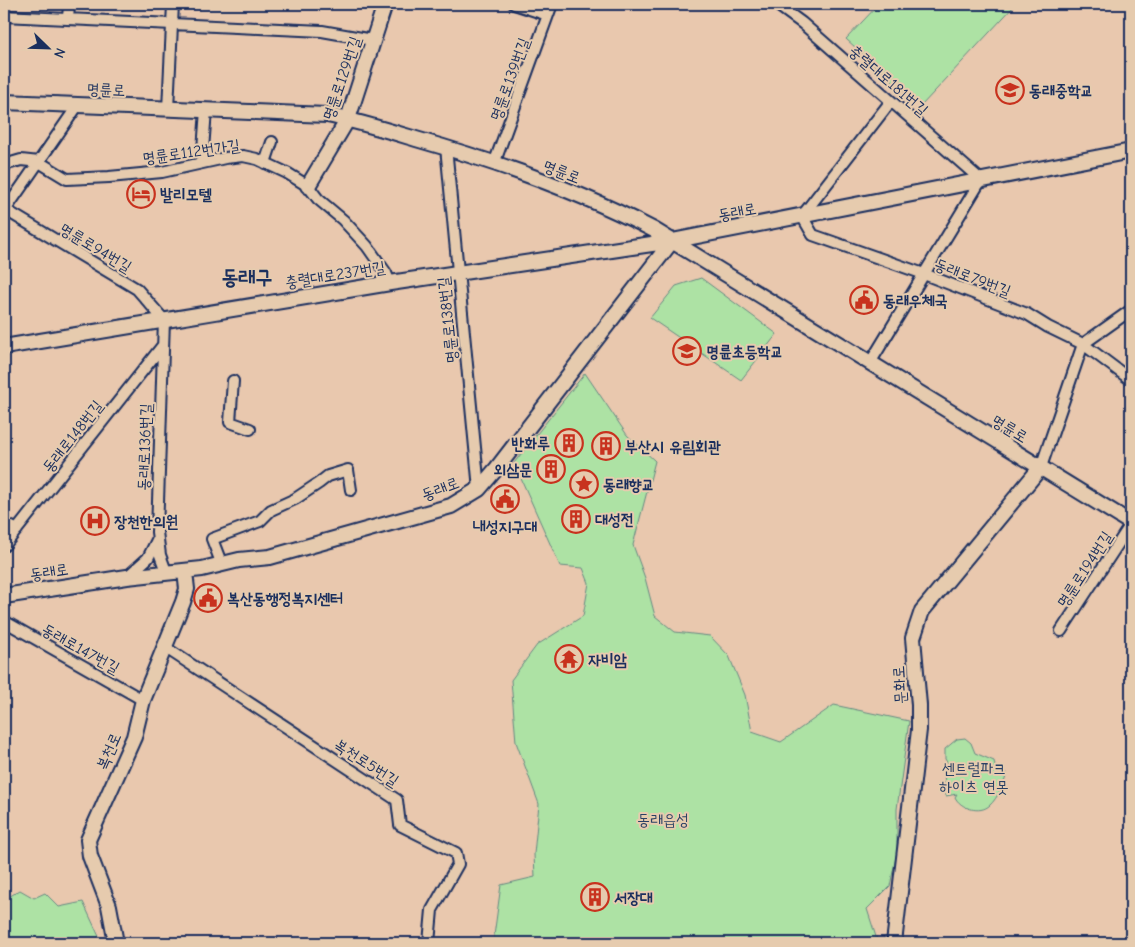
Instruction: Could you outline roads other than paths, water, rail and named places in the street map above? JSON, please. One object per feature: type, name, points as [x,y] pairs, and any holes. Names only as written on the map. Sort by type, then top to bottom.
[{"type":"main road","name":"명륜로129번길","points":[[308,186],[348,119],[385,4]]},
{"type":"main road","name":"명륜로","points":[[4,102],[327,115],[348,119],[446,147],[494,164],[615,210],[672,241],[1131,523]]},
{"type":"main road","name":"동래로","points":[[4,596],[127,577],[185,572],[239,560],[270,557],[451,506],[479,489],[672,241],[1131,151]]},
{"type":"main road","name":"충렬대로237번길","points":[[4,347],[390,283],[672,241]]},
{"type":"main road","name":"문화로","points":[[894,943],[919,730],[919,705],[913,638],[922,611],[1041,467]]},
{"type":"main road","name":"복천로","points":[[116,943],[109,906],[90,856],[88,840],[134,737],[143,700],[184,602],[187,590],[185,572]]},
{"type":"street","points":[[68,19],[69,4]]},
{"type":"street","points":[[168,109],[173,4]]},
{"type":"street","points":[[514,4],[548,14]]},
{"type":"street","name":"명륜로139번길","points":[[494,164],[552,4]]},
{"type":"street","name":"충렬대로181번길","points":[[776,4],[802,23],[981,180]]},
{"type":"street","points":[[4,16],[322,31],[373,40]]},
{"type":"street","points":[[802,216],[891,101]]},
{"type":"street","points":[[4,210],[78,105]]},
{"type":"street","points":[[202,163],[206,110]]},
{"type":"street","points":[[265,162],[272,142]]},
{"type":"street","name":"명륜로138번길","points":[[446,147],[479,489]]},
{"type":"street","name":"명륜로112번가길","points":[[39,162],[67,179],[162,172],[243,156],[257,159],[287,173],[308,186],[318,199],[343,220],[367,246],[386,273],[390,283]]},
{"type":"street","points":[[4,164],[21,160],[39,162]]},
{"type":"street","points":[[870,363],[981,180]]},
{"type":"street","name":"명륜로94번길","points":[[4,210],[137,289],[164,320]]},
{"type":"street","name":"동래로79번길","points":[[802,216],[813,235],[924,274],[1028,314],[1048,327],[1083,344],[1131,380]]},
{"type":"street","points":[[1041,467],[1083,344],[1131,310]]},
{"type":"street","name":"동래로136번길","points":[[164,320],[157,540],[167,574]]},
{"type":"street","name":"동래로148번길","points":[[4,546],[163,345]]},
{"type":"street","points":[[233,381],[230,422],[250,429]]},
{"type":"street","points":[[222,565],[212,539],[260,520],[271,510],[295,499],[328,476],[348,470],[351,490]]},
{"type":"street","points":[[4,523],[16,530]]},
{"type":"street","name":"명륜로194번길","points":[[1061,631],[1131,523]]},
{"type":"street","points":[[127,577],[148,558],[157,540]]},
{"type":"street","name":"동래로147번길","points":[[4,621],[143,700]]},
{"type":"street","name":"복천로5번길","points":[[166,648],[397,800],[400,825],[456,853],[458,864],[432,910],[429,943]]},
{"type":"place","name":"동래중학교","points":[[1010,90]]},
{"type":"place","name":"발리모텔","points":[[141,194]]},
{"type":"place","name":"동래우체국","points":[[864,300]]},
{"type":"place","name":"명륜초등학교","points":[[687,351]]},
{"type":"place","name":"반화루","points":[[569,443]]},
{"type":"place","name":"부산시 유림회관","points":[[606,446]]},
{"type":"place","name":"외삼문","points":[[551,469]]},
{"type":"place","name":"동래향교","points":[[584,484]]},
{"type":"place","name":"내성지구대","points":[[505,499]]},
{"type":"place","name":"대성전","points":[[576,519]]},
{"type":"place","name":"장천한의원","points":[[95,521]]},
{"type":"place","name":"복산동행정복지센터","points":[[208,598]]},
{"type":"place","name":"자비암","points":[[569,659]]},
{"type":"place","name":"서장대","points":[[595,897]]},
{"type":"district","name":"동래구","points":[[247,277]]},
{"type":"park label","name":"센트럴파크 하이츠 연못","points":[[974,777]]},
{"type":"park label","name":"동래읍성","points":[[663,819]]}]
